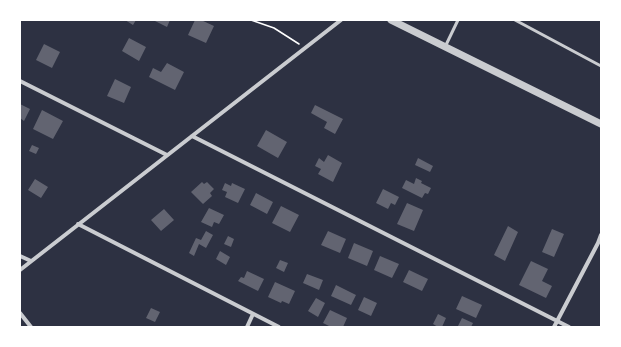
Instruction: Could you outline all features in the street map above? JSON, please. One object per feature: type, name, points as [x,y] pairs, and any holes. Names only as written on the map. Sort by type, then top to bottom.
[{"type":"street","points":[[20,270],[341,20]]},
{"type":"street","points":[[392,20],[601,124]]},
{"type":"street","points":[[20,82],[167,155]]},
{"type":"street","points":[[192,136],[569,327]]},
{"type":"street","points":[[78,224],[279,327]]},
{"type":"street","points":[[554,327],[598,243],[601,234]]},
{"type":"street","points":[[20,256],[31,261]]},
{"type":"street","points":[[20,313],[31,327]]},
{"type":"street","points":[[247,327],[253,314]]},
{"type":"lane","points":[[445,46],[458,20]]},
{"type":"lane","points":[[515,20],[601,66]]},
{"type":"path","points":[[251,20],[274,28],[305,48]]},
{"type":"building","points":[[125,20],[136,20],[133,25]]},
{"type":"building","points":[[153,20],[170,20],[167,27]]},
{"type":"building","points":[[195,20],[201,20],[214,26],[206,43],[188,35]]},
{"type":"building","points":[[129,38],[146,47],[139,61],[122,51]]},
{"type":"building","points":[[44,44],[60,52],[52,68],[36,60]]},
{"type":"building","points":[[167,63],[184,72],[175,90],[149,77],[153,68],[161,72]]},
{"type":"building","points":[[115,79],[131,87],[124,103],[107,96]]},
{"type":"building","points":[[20,104],[30,109],[24,121],[20,118]]},
{"type":"building","points":[[315,105],[343,119],[335,134],[324,128],[327,122],[311,113]]},
{"type":"building","points":[[42,110],[63,121],[53,139],[33,129]]},
{"type":"building","points":[[266,130],[287,142],[278,158],[257,146]]},
{"type":"building","points":[[32,145],[39,148],[36,154],[29,151]]},
{"type":"building","points":[[328,155],[342,163],[333,182],[318,174],[321,169],[315,166],[319,158],[324,162]]},
{"type":"building","points":[[418,158],[433,166],[430,172],[415,165]]},
{"type":"building","points":[[416,178],[422,181],[421,183],[431,188],[428,194],[425,193],[422,198],[402,188],[406,180],[414,184]]},
{"type":"building","points":[[35,179],[48,187],[41,198],[28,190]]},
{"type":"building","points":[[202,182],[204,184],[207,182],[214,189],[210,193],[212,196],[203,204],[191,192]]},
{"type":"building","points":[[225,183],[231,186],[232,183],[245,189],[238,203],[225,197],[227,192],[222,190]]},
{"type":"building","points":[[383,189],[399,197],[395,205],[391,203],[388,209],[376,203]]},
{"type":"building","points":[[256,193],[273,202],[267,214],[250,205]]},
{"type":"building","points":[[407,203],[423,210],[414,231],[397,224]]},
{"type":"building","points":[[281,206],[299,215],[290,232],[272,223]]},
{"type":"building","points":[[209,208],[224,215],[219,224],[214,222],[212,227],[201,222]]},
{"type":"building","points":[[164,209],[174,220],[161,231],[151,220]]},
{"type":"building","points":[[508,226],[518,232],[505,261],[494,255]]},
{"type":"building","points":[[552,229],[564,234],[554,257],[542,252]]},
{"type":"building","points":[[206,231],[213,235],[206,248],[199,244],[194,256],[189,253],[196,238],[201,240]]},
{"type":"building","points":[[328,231],[346,239],[340,253],[321,245]]},
{"type":"building","points":[[228,236],[234,239],[231,247],[224,244]]},
{"type":"building","points":[[354,243],[373,251],[367,266],[348,258]]},
{"type":"building","points":[[220,251],[230,257],[226,265],[216,259]]},
{"type":"building","points":[[380,256],[399,264],[392,278],[374,270]]},
{"type":"building","points":[[280,260],[288,263],[284,272],[276,268]]},
{"type":"building","points":[[531,261],[548,269],[542,281],[552,286],[546,298],[519,285]]},
{"type":"building","points":[[409,270],[428,279],[422,291],[403,282]]},
{"type":"building","points":[[247,271],[264,279],[258,291],[238,281],[241,277],[244,278]]},
{"type":"building","points":[[307,274],[323,280],[319,290],[303,283]]},
{"type":"building","points":[[275,282],[295,291],[289,304],[282,301],[281,303],[268,297]]},
{"type":"building","points":[[336,285],[356,295],[351,305],[331,296]]},
{"type":"building","points":[[462,296],[482,305],[476,318],[456,309]]},
{"type":"building","points":[[364,297],[377,303],[371,316],[358,310]]},
{"type":"building","points":[[316,298],[325,303],[318,317],[308,311]]},
{"type":"building","points":[[151,308],[160,312],[155,322],[146,318]]},
{"type":"building","points":[[330,310],[347,318],[343,327],[331,327],[323,323]]},
{"type":"building","points":[[438,314],[446,318],[442,327],[438,327],[433,324]]},
{"type":"building","points":[[462,318],[473,323],[471,327],[458,326]]}]
